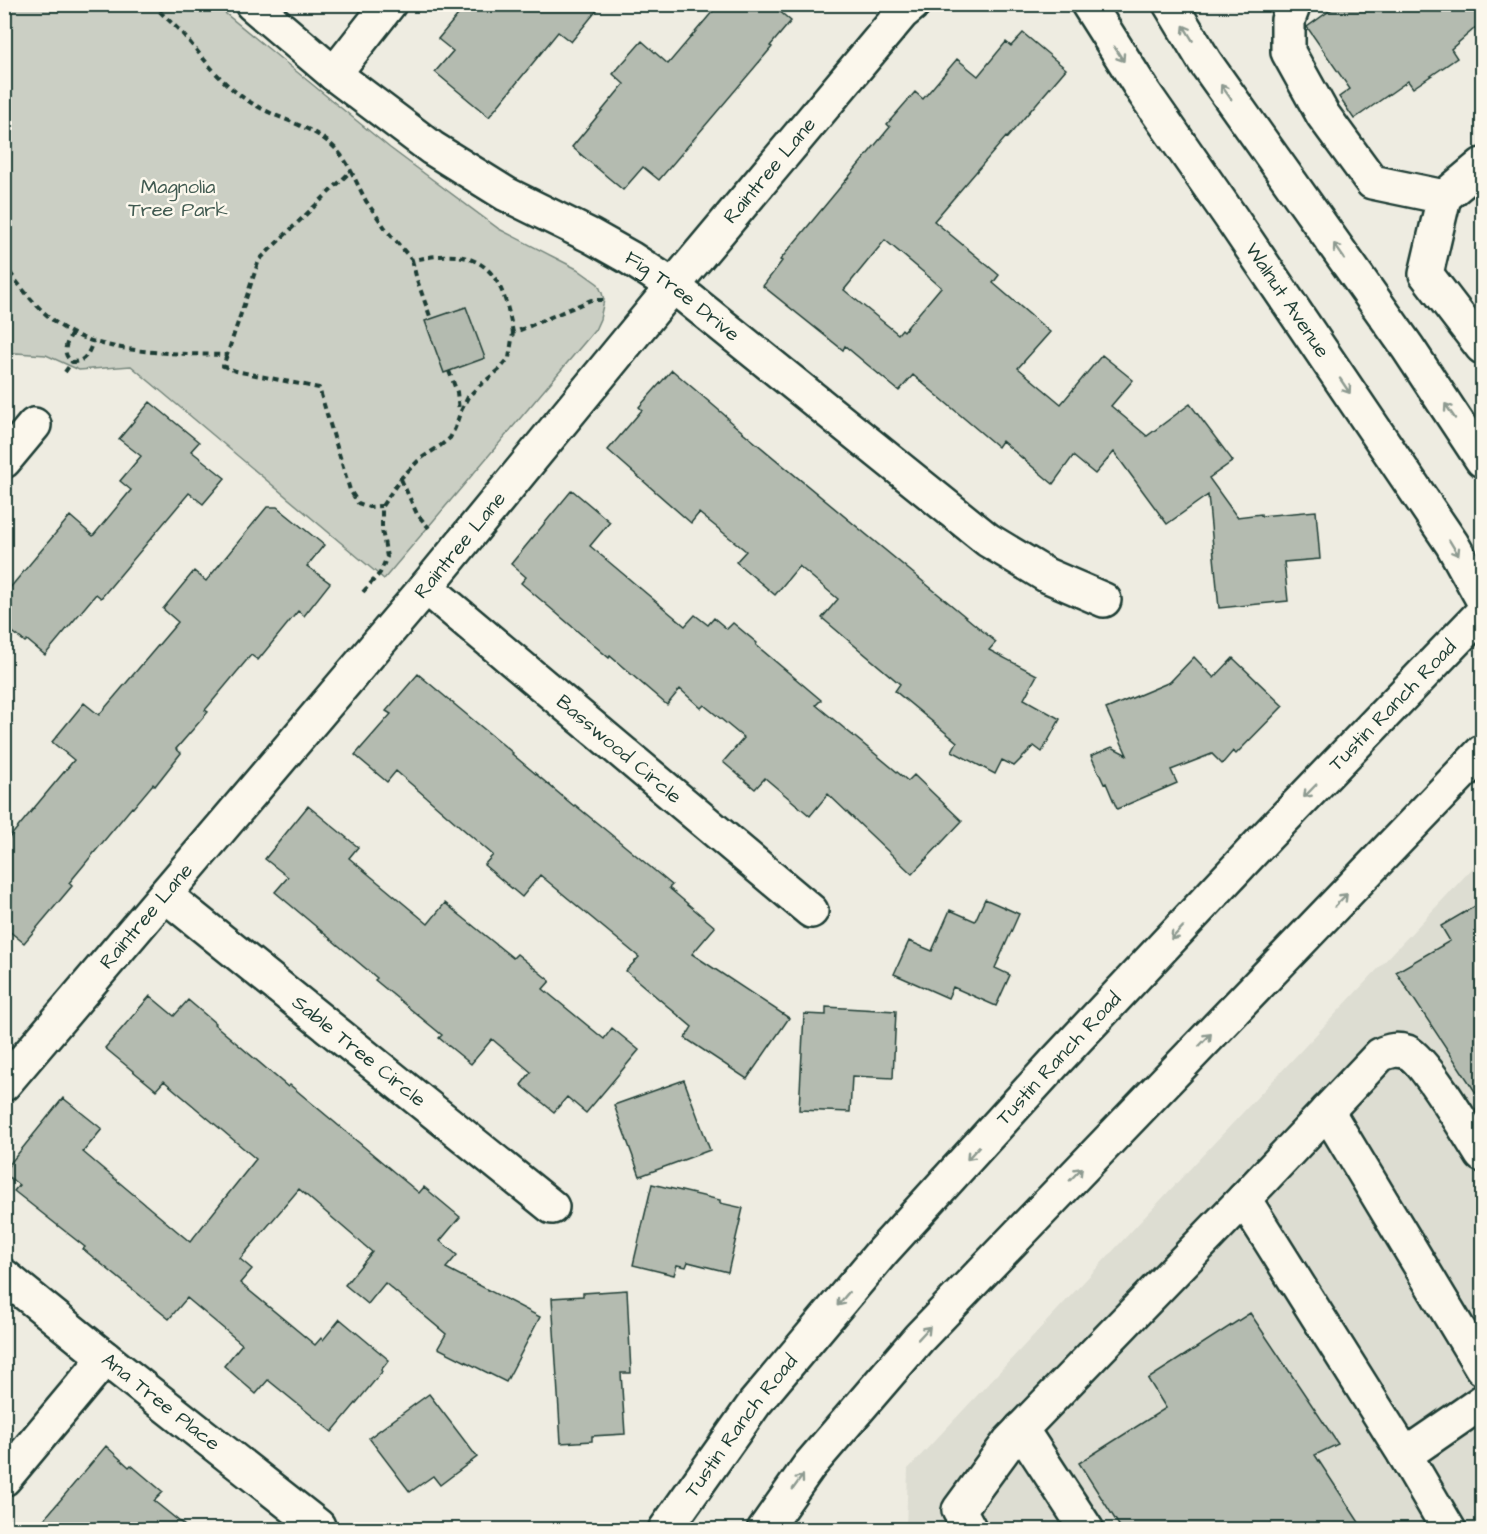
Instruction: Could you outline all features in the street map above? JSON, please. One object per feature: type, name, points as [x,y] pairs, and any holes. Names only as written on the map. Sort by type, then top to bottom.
[{"type":"street","name":"Fig Tree Drive","points":[[252,4],[334,74],[432,148],[506,194],[591,236],[673,286],[988,540],[1046,575],[1104,600]]},
{"type":"street","points":[[334,74],[389,4]]},
{"type":"street","name":"Raintree Lane","points":[[4,1084],[426,587],[673,286],[902,13],[914,4]]},
{"type":"street","name":"Walnut Avenue","points":[[1088,4],[1145,94],[1452,544],[1482,598]]},
{"type":"street","points":[[1170,4],[1205,62],[1408,348],[1482,460]]},
{"type":"street","points":[[1294,4],[1288,20],[1287,52],[1323,115],[1372,182],[1444,197]]},
{"type":"street","points":[[1482,165],[1444,197],[1426,274],[1482,347]]},
{"type":"street","points":[[4,461],[34,424]]},
{"type":"street","name":"Basswood Circle","points":[[426,587],[811,910]]},
{"type":"street","name":"Tustin Ranch Road","points":[[665,1530],[755,1403],[882,1252],[1056,1061],[1482,613]]},
{"type":"street","points":[[764,1530],[809,1466],[919,1338],[1482,752]]},
{"type":"street","name":"Sable Tree Circle","points":[[165,895],[552,1207]]},
{"type":"street","points":[[970,1530],[959,1510],[1009,1442],[1244,1199],[1380,1054],[1392,1049],[1409,1053],[1424,1066],[1482,1155]]},
{"type":"street","points":[[1327,1111],[1482,1368]]},
{"type":"street","points":[[1244,1199],[1405,1455],[1449,1530]]},
{"type":"street","name":"Ana Tree Place","points":[[4,1276],[105,1359],[318,1526]]},
{"type":"street","points":[[4,1479],[105,1359]]},
{"type":"street","points":[[1405,1455],[1482,1402]]},
{"type":"street","points":[[1021,1429],[1088,1530]]},
{"type":"path","points":[[152,4],[179,30],[225,83],[250,102],[311,130],[332,144],[346,160],[366,201],[412,260],[431,319]]},
{"type":"path","points":[[351,171],[259,260],[223,366],[236,371],[320,388],[350,490],[358,503],[369,507],[381,506]]},
{"type":"path","points":[[363,592],[380,573],[387,557],[382,530],[381,506],[401,478],[420,459],[450,438],[468,397],[500,370],[509,358],[513,333],[509,311],[498,283],[490,270],[478,261],[464,257],[440,256],[412,260]]},
{"type":"path","points":[[4,264],[38,306],[72,333],[120,347],[157,352],[226,355]]},
{"type":"path","points":[[513,333],[591,300],[604,300]]},
{"type":"path","points":[[72,333],[64,351],[66,358],[72,362],[85,358],[93,341]]},
{"type":"path","points":[[65,372],[72,362]]},
{"type":"path","points":[[449,371],[457,392],[460,413]]},
{"type":"path","points":[[401,478],[417,514],[429,528]]},
{"type":"shaded area","points":[[1482,858],[1482,1529],[906,1530],[908,1469]]},
{"type":"green space","name":"Magnolia Tree Park","points":[[4,5],[215,5],[390,148],[499,229],[577,269],[598,284],[604,300],[595,330],[384,579],[131,366],[79,370],[46,355],[16,353],[5,357]]},
{"type":"building","points":[[467,4],[602,4],[571,42],[558,32],[489,117],[435,72],[453,51],[438,39]]},
{"type":"building","points":[[719,4],[771,4],[791,21],[770,46],[772,47],[659,180],[643,167],[623,190],[572,147],[624,84],[613,74],[642,41],[668,64]]},
{"type":"building","points":[[1339,4],[1482,4],[1482,22],[1451,49],[1457,58],[1413,88],[1408,81],[1354,119],[1339,97],[1350,89],[1307,27]]},
{"type":"building","points":[[1023,33],[1066,69],[934,221],[999,275],[993,283],[1050,332],[1018,368],[1061,404],[1102,355],[1133,380],[1111,406],[1147,436],[1190,404],[1233,461],[1209,478],[1237,517],[1316,511],[1320,559],[1284,562],[1288,601],[1219,608],[1208,495],[1167,524],[1114,452],[1095,474],[1073,456],[1053,484],[1002,441],[998,447],[913,375],[899,391],[845,346],[843,350],[763,286],[782,261],[780,260],[890,127],[887,124],[915,92],[923,99],[957,59],[978,76],[1006,42],[1011,46]],"holes":[[[885,240],[941,287],[904,331],[902,329],[898,334],[844,290]]]},
{"type":"building","points":[[466,307],[485,358],[444,373],[425,321]]},
{"type":"building","points":[[672,370],[727,419],[996,642],[989,650],[1037,675],[1024,699],[1060,719],[1042,752],[1034,746],[1014,766],[1002,760],[995,774],[952,751],[957,742],[895,691],[900,684],[822,618],[838,599],[799,566],[775,595],[736,562],[746,551],[699,513],[691,523],[608,450],[642,410],[639,407]]},
{"type":"building","points":[[150,402],[199,442],[191,451],[225,478],[203,504],[189,493],[101,598],[96,594],[45,655],[4,625],[4,595],[70,516],[93,536],[131,490],[120,481],[141,456],[119,439]]},
{"type":"building","points":[[572,490],[610,522],[590,546],[685,626],[695,615],[708,625],[714,618],[727,629],[733,623],[821,700],[816,705],[908,781],[914,775],[962,821],[912,874],[828,794],[810,816],[765,778],[755,789],[723,762],[744,738],[704,705],[701,708],[680,689],[667,705],[521,583],[526,577],[511,564]]},
{"type":"building","points":[[267,507],[277,507],[324,545],[307,566],[330,583],[304,616],[298,611],[258,660],[251,655],[205,710],[208,712],[176,749],[181,753],[155,786],[153,784],[132,807],[69,883],[72,886],[24,943],[4,927],[4,844],[74,760],[52,742],[84,703],[99,715],[178,622],[163,609],[194,571],[206,581]]},
{"type":"building","points":[[1194,657],[1214,678],[1233,658],[1283,706],[1236,754],[1233,751],[1222,764],[1212,754],[1171,770],[1177,783],[1117,809],[1091,756],[1112,747],[1127,755],[1106,709],[1170,682]]},
{"type":"building","points":[[418,674],[574,806],[672,885],[669,888],[715,927],[692,954],[789,1018],[747,1079],[685,1038],[692,1027],[626,971],[639,957],[540,875],[522,897],[484,865],[493,855],[396,771],[387,782],[355,755],[391,714],[386,711]]},
{"type":"building","points":[[308,806],[358,847],[349,858],[428,924],[445,903],[513,958],[517,954],[550,981],[543,989],[604,1039],[612,1028],[639,1050],[586,1113],[567,1097],[554,1112],[521,1085],[531,1072],[492,1039],[471,1064],[439,1038],[442,1035],[375,980],[377,978],[275,892],[288,877],[265,859]]},
{"type":"building","points":[[985,899],[1019,914],[995,968],[1010,975],[996,1006],[953,987],[948,998],[894,974],[909,941],[932,951],[950,910],[975,921]]},
{"type":"building","points":[[1482,902],[1482,1102],[1396,972],[1450,941],[1441,926]]},
{"type":"building","points":[[150,996],[174,1016],[188,1000],[288,1087],[290,1085],[419,1193],[424,1187],[460,1217],[440,1241],[457,1255],[446,1268],[540,1317],[506,1382],[438,1348],[446,1334],[385,1283],[368,1304],[345,1285],[372,1252],[299,1189],[240,1259],[252,1269],[240,1283],[315,1345],[321,1338],[323,1340],[340,1319],[389,1360],[381,1370],[382,1372],[332,1432],[268,1380],[256,1394],[224,1366],[242,1344],[187,1298],[169,1319],[83,1249],[85,1247],[14,1191],[19,1185],[4,1171],[63,1098],[102,1129],[83,1152],[190,1242],[256,1159],[164,1081],[156,1090],[105,1048]]},
{"type":"building","points":[[826,1007],[896,1011],[893,1078],[852,1076],[850,1112],[799,1110],[804,1014],[826,1015]]},
{"type":"building","points":[[684,1080],[710,1150],[640,1176],[614,1105]]},
{"type":"building","points":[[652,1184],[720,1200],[720,1203],[743,1208],[728,1272],[688,1262],[686,1267],[677,1265],[674,1275],[633,1265]]},
{"type":"building","points":[[627,1290],[631,1373],[621,1373],[625,1434],[592,1436],[592,1441],[561,1443],[552,1298]]},
{"type":"building","points":[[1250,1313],[1338,1444],[1315,1455],[1364,1530],[1122,1530],[1079,1463],[1166,1408],[1148,1379]]},
{"type":"building","points":[[429,1394],[477,1457],[440,1485],[433,1476],[410,1492],[369,1438]]},
{"type":"building","points":[[106,1446],[129,1467],[131,1465],[163,1492],[154,1501],[190,1530],[35,1530]]}]
